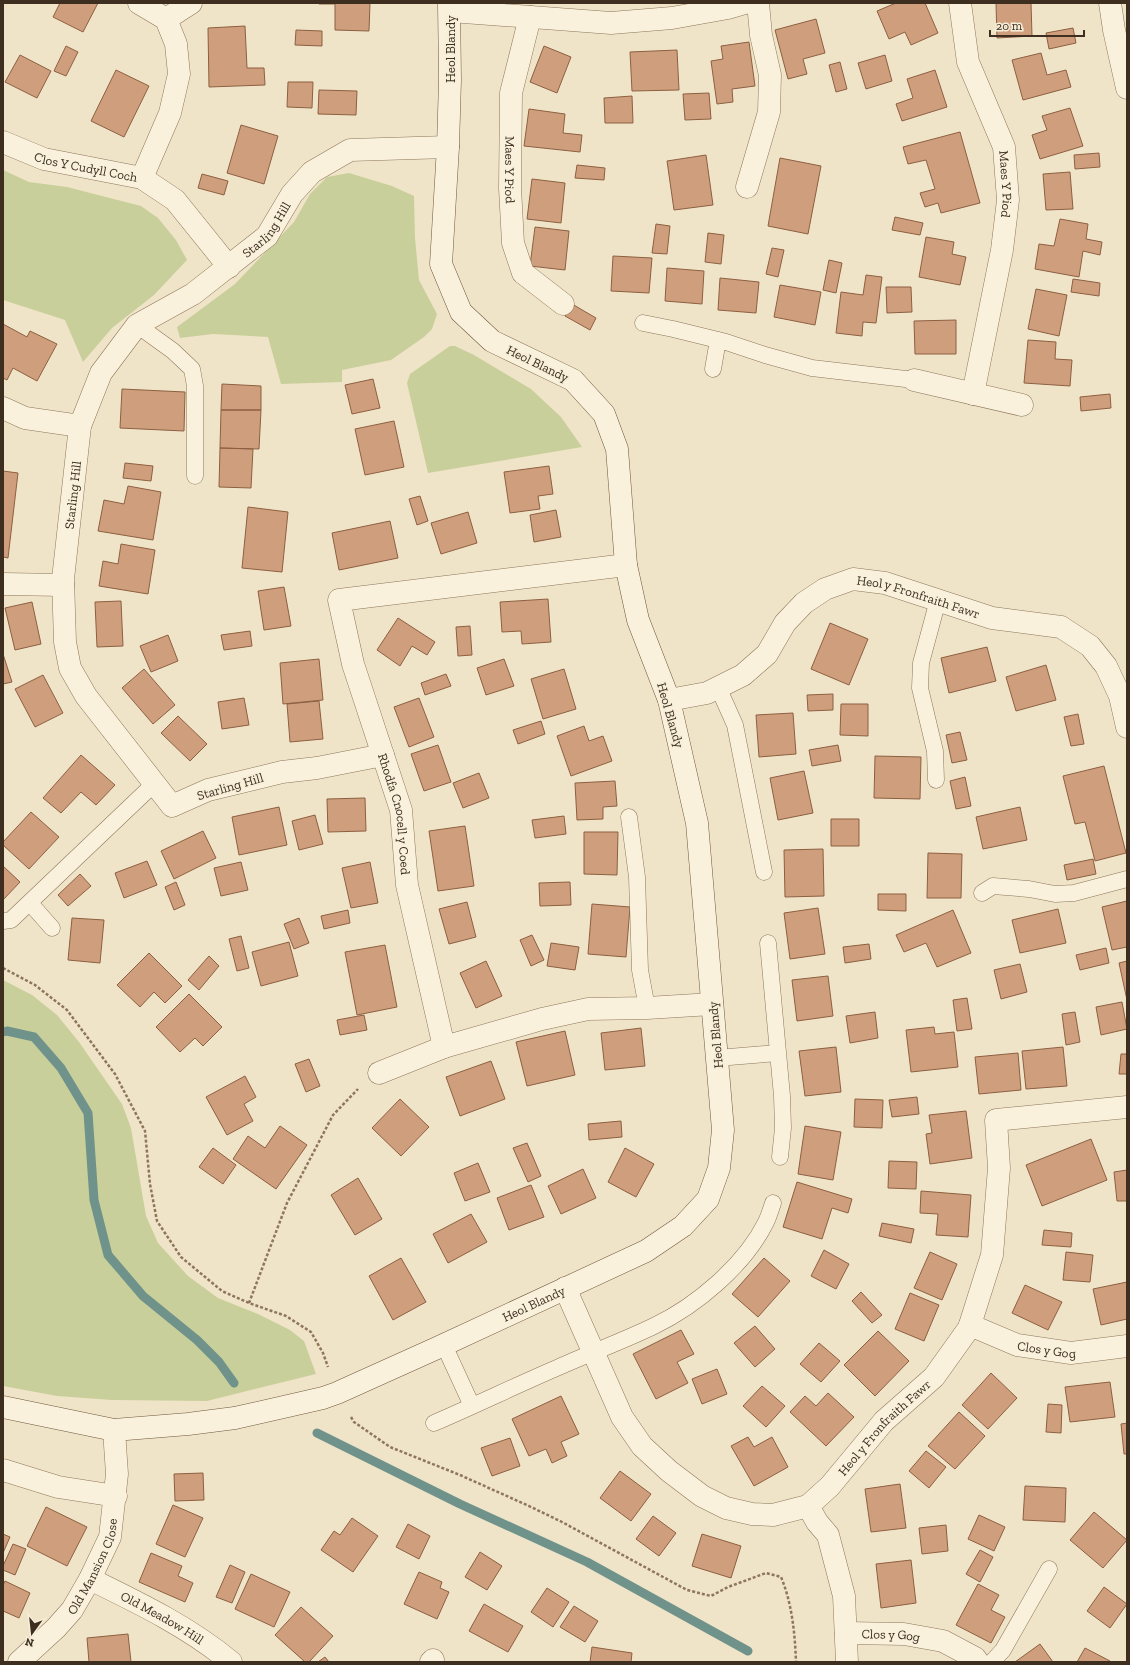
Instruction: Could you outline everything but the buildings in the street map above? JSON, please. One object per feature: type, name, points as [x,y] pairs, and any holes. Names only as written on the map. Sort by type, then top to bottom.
[{"type":"street","points":[[139,3],[166,19],[176,44],[179,74],[170,112],[142,178]]},
{"type":"street","points":[[166,19],[191,3]]},
{"type":"street","points":[[449,7],[530,17],[611,22],[672,18],[728,8],[745,3]]},
{"type":"street","points":[[747,187],[769,112],[770,75],[761,34],[758,3]]},
{"type":"street","name":"Maes Y Piod","points":[[960,3],[968,62],[1004,147],[1008,200],[1002,250],[973,394]]},
{"type":"street","points":[[1110,3],[1114,30],[1127,88]]},
{"type":"street","name":"Heol Blandy","points":[[3,1407],[114,1430],[188,1424],[235,1418],[323,1398],[441,1347],[646,1251],[683,1226],[708,1199],[719,1168],[723,1130],[697,823],[669,700],[638,620],[626,565],[617,449],[604,414],[573,380],[492,341],[461,312],[441,264],[448,147],[449,7]]},
{"type":"street","name":"Maes Y Piod","points":[[530,17],[511,93],[510,188],[513,243],[523,273],[563,304]]},
{"type":"street","name":"Clos Y Cudyll Coch","points":[[3,142],[44,159],[142,178],[175,200],[229,267]]},
{"type":"street","name":"Starling Hill","points":[[383,755],[317,768],[282,772],[208,790],[172,806],[86,696],[70,668],[64,642],[63,585],[80,426],[101,373],[137,325],[193,294],[267,236],[292,194],[312,172],[350,150],[448,147]]},
{"type":"street","points":[[914,380],[1022,405]]},
{"type":"street","points":[[3,408],[25,418],[80,426]]},
{"type":"street","name":"Rhodfa Cnocell y Coed","points":[[444,1047],[407,885],[401,810],[352,664],[339,600],[626,565]]},
{"type":"street","name":"Heol y Fronfraith Fawr","points":[[669,700],[707,693],[743,675],[767,654],[785,623],[804,603],[825,589],[853,579],[885,583],[992,618],[1061,627],[1090,646],[1121,686],[1120,696],[1127,727]]},
{"type":"street","points":[[3,584],[63,585]]},
{"type":"street","points":[[379,1073],[444,1047],[542,1019],[588,1009],[646,1008],[712,1004]]},
{"type":"street","name":"Heol y Fronfraith Fawr","points":[[565,1288],[622,1417],[642,1446],[669,1471],[702,1496],[726,1508],[752,1514],[773,1515],[808,1506],[830,1486],[884,1421],[934,1377],[970,1325],[992,1255],[999,1168],[996,1120],[1044,1114],[1127,1107]]},
{"type":"street","name":"Clos y Gog","points":[[970,1325],[1017,1345],[1071,1353],[1127,1346]]},
{"type":"street","name":"Old Mansion Close","points":[[18,1662],[56,1628],[72,1610],[90,1580],[110,1537],[116,1496],[117,1474],[114,1430]]},
{"type":"street","points":[[3,1470],[58,1487],[116,1496]]},
{"type":"street","points":[[808,1506],[817,1522],[828,1535],[844,1596],[847,1662]]},
{"type":"street","name":"Old Meadow Hill","points":[[90,1580],[178,1625],[212,1646],[231,1662]]},
{"type":"street","name":"Clos y Gog","points":[[846,1633],[904,1634],[943,1641],[975,1658],[978,1662]]},
{"type":"lane","points":[[643,323],[673,328],[812,368],[914,380]]},
{"type":"lane","points":[[137,325],[173,351],[192,369],[195,386],[195,476]]},
{"type":"lane","points":[[713,369],[718,340]]},
{"type":"lane","points":[[936,780],[935,751],[920,688],[921,663],[938,600]]},
{"type":"lane","points":[[718,687],[735,725],[764,872]]},
{"type":"lane","points":[[3,921],[11,920],[155,783]]},
{"type":"lane","points":[[629,817],[637,877],[640,970],[646,1008]]},
{"type":"lane","points":[[982,893],[993,886],[1029,889],[1055,894],[1074,893],[1127,879]]},
{"type":"lane","points":[[30,902],[52,928]]},
{"type":"lane","points":[[768,943],[783,1128],[780,1157]]},
{"type":"lane","points":[[717,1058],[778,1053]]},
{"type":"lane","points":[[434,1423],[655,1326],[687,1307],[715,1285],[751,1246],[766,1223],[773,1202]]},
{"type":"lane","points":[[441,1347],[472,1406]]},
{"type":"lane","points":[[992,1662],[1003,1650],[1050,1569]]},
{"type":"path","points":[[3,968],[35,985],[67,1010],[115,1074],[145,1131],[150,1184],[157,1221],[181,1258],[222,1291],[249,1303],[286,1316],[311,1332],[323,1353],[337,1393],[354,1422],[390,1447],[460,1475],[529,1506],[562,1522],[687,1590],[711,1596],[728,1587],[766,1573],[781,1577],[788,1594],[796,1648],[796,1662]]},
{"type":"path","points":[[249,1303],[287,1203],[333,1115],[352,1094],[379,1073]]},
{"type":"green space","points":[[3,170],[29,182],[67,187],[141,206],[158,218],[176,240],[187,260],[154,295],[112,328],[83,362],[65,320],[3,300]]},
{"type":"green space","points":[[349,173],[392,186],[414,196],[415,238],[419,280],[437,314],[432,329],[424,337],[391,360],[342,370],[342,382],[281,384],[268,337],[213,334],[180,338],[177,327],[235,284],[294,222],[310,194],[327,177]]},
{"type":"green space","points":[[450,346],[455,346],[474,355],[531,389],[561,417],[582,447],[428,473],[407,383],[410,374]]},
{"type":"green space","points":[[3,980],[32,995],[57,1015],[79,1042],[122,1104],[131,1128],[146,1216],[158,1243],[188,1276],[218,1298],[258,1314],[290,1330],[304,1341],[316,1374],[207,1401],[112,1400],[57,1396],[3,1386]]},
{"type":"waterway","points":[[3,1032],[7,1031],[34,1037],[61,1068],[88,1113],[94,1200],[108,1255],[143,1296],[197,1340],[219,1362],[234,1383]]},
{"type":"waterway","points":[[317,1433],[460,1504],[587,1562],[748,1651]]}]
